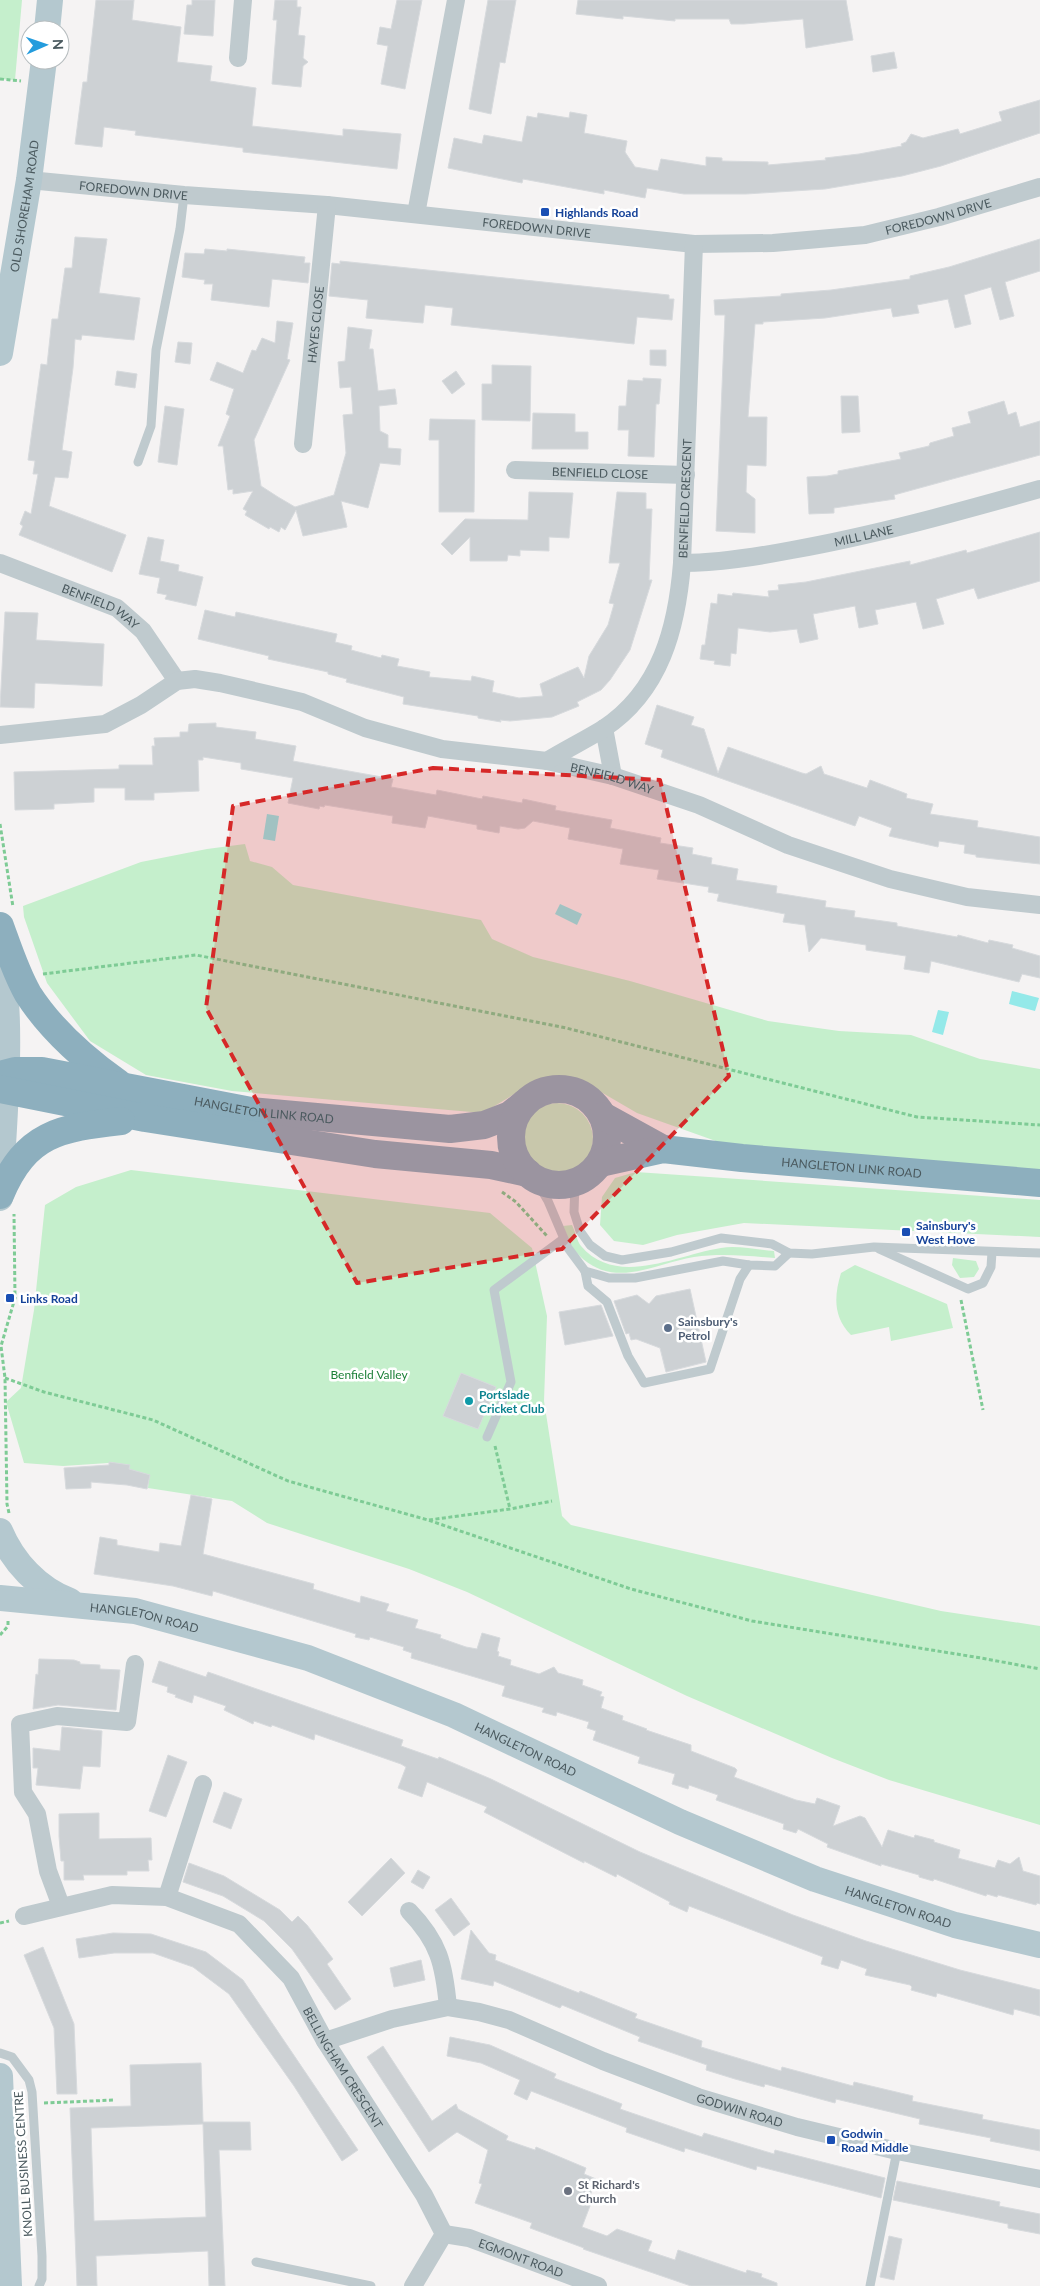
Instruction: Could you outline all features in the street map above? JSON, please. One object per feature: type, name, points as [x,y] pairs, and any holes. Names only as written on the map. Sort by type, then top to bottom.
[{"type":"highway","points":[[0,926],[28,993],[45,1017],[62,1037],[83,1056],[124,1087]]},
{"type":"highway","name":"HANGLETON LINK ROAD","points":[[3,1082],[26,1070],[42,1071],[251,1111],[450,1128],[484,1125],[510,1115],[524,1103]]},
{"type":"highway","points":[[3,1082],[145,1118],[375,1154],[492,1166],[532,1176],[543,1182],[560,1185],[575,1182],[588,1175],[600,1162],[607,1146],[607,1133],[603,1116],[593,1103],[580,1093],[564,1089],[548,1090],[524,1103],[516,1116],[512,1132],[512,1144],[517,1160],[532,1176]]},
{"type":"highway","name":"HANGLETON LINK ROAD","points":[[603,1116],[663,1149]]},
{"type":"highway","points":[[5,1200],[12,1171],[29,1151],[55,1132],[84,1125],[145,1118]]},
{"type":"highway","name":"HANGLETON LINK ROAD","points":[[600,1162],[663,1149],[742,1158],[1040,1183]]},
{"type":"main road","points":[[48,20],[50,0]]},
{"type":"main road","name":"OLD SHOREHAM ROAD","points":[[0,353],[8,251],[29,180],[43,70]]},
{"type":"main road","points":[[0,944],[7,1008],[3,1082],[5,1200]]},
{"type":"main road","points":[[6,1526],[17,1560],[41,1586],[60,1597],[84,1606]]},
{"type":"main road","name":"HANGLETON ROAD","points":[[0,1598],[135,1611],[308,1658],[454,1715],[680,1822],[815,1879],[954,1925],[1040,1945]]},
{"type":"main road","points":[[0,2076],[10,2286]]},
{"type":"street","points":[[238,58],[243,0]]},
{"type":"street","points":[[416,214],[456,0]]},
{"type":"street","name":"FOREDOWN DRIVE","points":[[29,180],[184,195],[327,205],[694,244],[773,243],[864,235],[939,217],[1040,187]]},
{"type":"street","name":"HAYES CLOSE","points":[[303,444],[327,205]]},
{"type":"street","name":"BENFIELD CRESCENT","points":[[547,761],[604,728],[626,710],[650,682],[667,647],[679,602],[682,563],[694,244]]},
{"type":"street","name":"BENFIELD CLOSE","points":[[515,470],[686,476]]},
{"type":"street","name":"MILL LANE","points":[[682,563],[706,563],[841,542],[1040,488]]},
{"type":"street","name":"BENFIELD WAY","points":[[0,563],[117,608],[143,631],[177,681],[195,679],[220,683],[302,702],[365,728],[442,749],[547,761],[613,776],[699,805],[788,845],[890,879],[967,896],[1040,905]]},
{"type":"street","points":[[0,735],[105,724],[177,681]]},
{"type":"street","points":[[604,728],[613,776]]},
{"type":"street","points":[[62,1906],[48,1871],[38,1814],[23,1792],[20,1724],[57,1716],[127,1722],[135,1664]]},
{"type":"street","points":[[167,1897],[203,1784]]},
{"type":"street","name":"BELLINGHAM CRESCENT","points":[[24,1916],[112,1895],[167,1897],[239,1924],[292,1978],[325,2041],[424,2195],[444,2234]]},
{"type":"street","points":[[409,1911],[426,1928],[438,1950],[446,1981],[448,2007]]},
{"type":"street","name":"GODWIN ROAD","points":[[325,2041],[392,2019],[448,2007],[509,2020],[603,2061],[698,2097],[797,2127],[897,2151],[1040,2179]]},
{"type":"street","points":[[413,2286],[444,2234]]},
{"type":"street","name":"EGMONT ROAD","points":[[444,2234],[484,2243],[598,2286]]},
{"type":"lane","points":[[138,462],[152,426],[156,350],[180,229],[184,195]]},
{"type":"lane","points":[[532,1176],[548,1201],[568,1248],[585,1271],[588,1286],[607,1302],[628,1356],[644,1383],[710,1369],[740,1279],[749,1265]]},
{"type":"lane","points":[[575,1182],[574,1212],[580,1231],[590,1244],[605,1256],[622,1260],[671,1252],[722,1238],[772,1244],[789,1253],[812,1254],[874,1247],[1040,1253]]},
{"type":"lane","points":[[487,1437],[511,1382],[494,1290],[563,1239]]},
{"type":"lane","points":[[874,1247],[968,1289],[983,1283],[991,1267],[992,1252]]},
{"type":"lane","points":[[585,1271],[608,1278],[635,1278],[722,1261],[775,1266],[789,1253]]},
{"type":"lane","name":"KNOLL BUSINESS CENTRE","points":[[0,2053],[12,2057],[29,2080],[34,2104],[42,2256],[42,2279],[39,2286]]},
{"type":"lane","points":[[870,2286],[897,2151]]},
{"type":"lane","points":[[256,2262],[371,2286]]},
{"type":"path","points":[[37,977],[43,974],[196,955],[566,1028],[917,1117],[1040,1125]]},
{"type":"path","points":[[5,1200],[14,1298],[1,1346],[5,1378],[6,1526]]},
{"type":"path","points":[[958,1286],[983,1410]]},
{"type":"path","points":[[5,1378],[44,1392],[153,1420],[288,1481],[428,1520],[631,1589],[752,1621],[1040,1669]]},
{"type":"path","points":[[487,1437],[496,1448],[510,1509]]},
{"type":"path","points":[[428,1520],[510,1509],[552,1500]]},
{"type":"path","points":[[34,2104],[116,2100]]},
{"type":"highlighted area","points":[[433,768],[660,780],[729,1076],[562,1249],[357,1283],[206,1008],[233,806]]},
{"type":"green space","points":[[0,0],[22,0],[15,80],[0,79]]},
{"type":"green space","points":[[245,844],[250,861],[272,867],[293,885],[481,920],[492,939],[533,957],[630,981],[768,1021],[839,1031],[911,1035],[980,1059],[1040,1069],[1040,1172],[727,1145],[637,1113],[577,1078],[551,1078],[521,1090],[483,1113],[232,1091],[146,1075],[90,1041],[47,983],[24,917],[23,906],[141,862],[207,849]]},
{"type":"green space","points":[[564,1103],[583,1113],[591,1125],[593,1139],[591,1153],[583,1165],[571,1173],[550,1175],[531,1165],[523,1153],[521,1132],[531,1113],[543,1105]]},
{"type":"green space","name":"Benfield Valley","points":[[131,1170],[490,1213],[532,1248],[547,1316],[544,1401],[562,1516],[571,1525],[941,1611],[1040,1626],[1040,1825],[889,1780],[832,1758],[687,1696],[467,1592],[409,1569],[267,1523],[232,1501],[148,1488],[149,1477],[129,1472],[129,1468],[108,1463],[63,1466],[24,1463],[6,1402],[21,1388],[34,1310],[45,1205],[76,1187]]},
{"type":"green space","points":[[636,1172],[1040,1200],[1040,1237],[744,1223],[677,1235],[643,1245],[614,1241],[600,1225],[602,1197],[615,1178]]},
{"type":"green space","points":[[572,1225],[581,1246],[596,1258],[612,1265],[629,1267],[648,1265],[727,1247],[774,1251],[775,1258],[735,1255],[704,1256],[678,1260],[632,1272],[617,1273],[603,1270],[589,1263],[575,1251],[563,1226]]},
{"type":"green space","points":[[953,1258],[976,1261],[979,1269],[974,1277],[960,1278],[952,1265]]},
{"type":"green space","points":[[855,1265],[947,1304],[953,1328],[891,1341],[889,1327],[851,1335],[838,1314],[836,1298],[841,1273]]},
{"type":"water","points":[[267,814],[279,816],[275,841],[263,839]]},
{"type":"water","points":[[560,904],[582,914],[577,925],[555,914]]},
{"type":"water","points":[[1012,991],[1039,998],[1035,1011],[1009,1004]]},
{"type":"water","points":[[938,1010],[949,1012],[943,1035],[932,1032]]},
{"type":"building","points":[[96,0],[134,0],[132,20],[181,27],[177,62],[212,66],[210,81],[256,88],[252,126],[343,136],[343,129],[401,134],[397,169],[243,152],[243,148],[135,135],[136,131],[104,127],[102,147],[75,144],[83,82],[87,82]]},
{"type":"building","points":[[192,0],[215,0],[213,36],[184,34],[187,5],[192,5]]},
{"type":"building","points":[[275,0],[297,0],[297,7],[301,7],[298,35],[305,36],[303,58],[308,62],[303,66],[301,87],[272,84],[277,20],[273,20]]},
{"type":"building","points":[[397,0],[422,0],[405,89],[381,84],[388,46],[377,44],[380,27],[391,29]]},
{"type":"building","points":[[488,0],[516,0],[505,63],[500,62],[491,114],[469,109]]},
{"type":"building","points":[[578,0],[846,0],[853,40],[806,48],[803,19],[731,24],[729,19],[675,19],[675,21],[623,16],[623,19],[576,14]]},
{"type":"building","points":[[894,52],[897,68],[873,72],[871,56]]},
{"type":"building","points":[[1040,100],[1040,133],[941,166],[902,176],[825,189],[746,194],[684,194],[647,188],[645,198],[604,190],[604,194],[523,179],[522,183],[448,168],[454,138],[482,144],[484,135],[522,142],[527,116],[537,118],[538,113],[569,118],[570,112],[587,115],[584,133],[627,141],[625,152],[635,167],[658,171],[661,159],[706,166],[706,157],[722,158],[722,161],[768,162],[768,165],[826,160],[825,158],[859,154],[902,146],[901,144],[906,142],[911,134],[923,138],[958,129],[960,134],[1002,121],[999,112]]},
{"type":"building","points":[[75,237],[107,239],[99,293],[140,298],[134,340],[82,335],[81,340],[75,339],[62,450],[72,452],[68,478],[55,477],[49,506],[126,535],[112,572],[19,535],[23,526],[20,524],[25,511],[31,514],[38,474],[33,474],[35,461],[28,460],[41,364],[47,365],[52,319],[58,319],[65,268],[72,268]]},
{"type":"building","points":[[1040,239],[1040,271],[1005,282],[1014,316],[1000,320],[991,287],[964,295],[971,324],[955,328],[948,299],[917,305],[919,313],[893,317],[891,308],[825,318],[755,324],[748,417],[767,417],[766,466],[747,465],[746,492],[755,499],[755,533],[716,531],[725,315],[715,315],[714,300],[781,296],[781,294],[831,290],[910,279],[910,276],[949,267]]},
{"type":"building","points":[[205,249],[227,251],[227,249],[305,257],[304,263],[310,263],[308,283],[272,279],[269,307],[211,300],[213,284],[204,284],[205,280],[182,277],[185,253],[204,254]]},
{"type":"building","points":[[340,261],[669,295],[669,299],[674,299],[672,320],[637,317],[634,344],[451,325],[453,308],[425,305],[423,323],[366,318],[368,300],[329,296],[332,263],[340,264]]},
{"type":"building","points":[[277,321],[293,323],[287,359],[290,360],[254,440],[261,486],[295,507],[334,495],[346,453],[343,415],[353,414],[351,387],[340,388],[338,362],[345,361],[348,327],[372,330],[369,349],[373,349],[378,391],[395,389],[397,404],[379,406],[380,431],[388,435],[388,448],[401,449],[400,465],[380,463],[368,508],[341,501],[347,527],[303,536],[296,510],[285,530],[281,527],[279,532],[270,527],[269,529],[245,515],[247,511],[243,509],[253,491],[233,494],[233,489],[228,490],[223,446],[218,446],[230,416],[226,414],[234,389],[210,380],[217,362],[243,373],[252,350],[256,351],[262,338],[275,343]]},
{"type":"building","points":[[178,342],[192,343],[190,364],[175,362]]},
{"type":"building","points":[[650,350],[666,350],[666,366],[650,365]]},
{"type":"building","points":[[492,365],[531,366],[530,421],[482,420],[482,384],[492,384]]},
{"type":"building","points":[[117,371],[137,374],[135,388],[115,385]]},
{"type":"building","points":[[456,371],[465,384],[452,394],[442,381]]},
{"type":"building","points":[[643,378],[661,379],[659,404],[656,404],[654,457],[628,456],[629,430],[618,430],[619,406],[626,406],[628,380],[643,381]]},
{"type":"building","points":[[841,396],[858,396],[860,432],[842,433]]},
{"type":"building","points":[[1004,401],[1008,415],[1016,412],[1020,427],[1040,421],[1040,455],[894,495],[895,499],[834,508],[834,513],[809,514],[807,477],[838,474],[838,471],[901,459],[899,453],[929,446],[930,443],[954,436],[952,428],[971,423],[968,412]]},
{"type":"building","points":[[165,406],[184,409],[177,465],[158,462]]},
{"type":"building","points":[[533,413],[575,414],[575,432],[588,432],[588,449],[532,449]]},
{"type":"building","points":[[430,419],[475,420],[474,512],[439,512],[439,440],[429,440]]},
{"type":"building","points":[[529,492],[573,493],[569,538],[549,537],[549,551],[520,550],[520,556],[508,555],[507,561],[470,561],[470,537],[452,555],[441,544],[465,519],[528,520]]},
{"type":"building","points":[[617,492],[646,493],[646,509],[652,509],[649,580],[652,580],[630,650],[610,680],[601,690],[577,702],[579,706],[552,717],[510,721],[500,720],[501,722],[478,718],[478,716],[403,704],[404,697],[346,682],[347,679],[328,674],[328,672],[268,659],[269,656],[198,639],[205,610],[235,617],[236,612],[337,634],[335,642],[352,646],[351,650],[381,658],[382,655],[399,659],[397,666],[430,672],[429,677],[471,681],[472,676],[494,681],[492,692],[519,698],[543,696],[540,684],[578,667],[584,678],[589,656],[608,625],[614,604],[609,603],[620,563],[609,563]]},
{"type":"building","points":[[1040,532],[1040,581],[978,599],[974,588],[936,599],[944,624],[923,629],[916,602],[875,610],[878,624],[859,628],[855,606],[813,614],[818,639],[800,643],[797,629],[770,632],[738,628],[736,654],[731,653],[730,666],[714,664],[715,661],[700,659],[702,645],[705,645],[711,603],[717,604],[718,594],[732,596],[733,593],[769,597],[768,591],[779,590],[778,585],[806,582],[910,561],[910,565],[966,550],[967,553]]},
{"type":"building","points":[[148,537],[164,540],[160,561],[179,565],[178,571],[203,577],[196,606],[165,599],[167,595],[157,593],[160,578],[139,574]]},
{"type":"building","points":[[5,612],[38,613],[36,640],[104,644],[102,686],[35,683],[34,708],[0,707]]},
{"type":"building","points":[[657,705],[694,717],[691,725],[704,729],[718,773],[728,747],[806,774],[821,766],[824,774],[867,788],[870,780],[907,794],[906,798],[933,804],[930,814],[978,821],[977,827],[1040,837],[1040,864],[976,857],[976,855],[964,853],[965,845],[939,841],[938,847],[889,836],[892,828],[859,816],[855,826],[661,757],[663,750],[645,744]]},
{"type":"building","points":[[216,723],[216,727],[256,732],[255,739],[296,746],[293,761],[393,779],[391,787],[436,795],[437,790],[482,799],[483,796],[522,803],[523,799],[556,806],[555,810],[612,820],[610,828],[661,838],[660,843],[693,848],[692,854],[712,858],[711,864],[738,869],[736,880],[777,886],[776,893],[826,901],[825,907],[855,911],[854,917],[897,923],[897,926],[957,937],[958,935],[988,943],[989,940],[1013,945],[1012,948],[1040,956],[1040,978],[1022,974],[1019,982],[931,961],[929,973],[904,969],[906,956],[866,950],[866,945],[821,938],[809,952],[805,925],[783,922],[785,914],[717,901],[719,894],[708,892],[709,887],[657,879],[659,870],[620,864],[623,849],[568,839],[570,828],[533,821],[525,828],[518,829],[500,826],[499,833],[477,829],[477,825],[428,816],[425,828],[392,823],[393,816],[325,805],[324,807],[320,806],[319,809],[288,803],[293,778],[241,769],[241,763],[203,757],[203,760],[198,760],[199,791],[154,793],[154,800],[125,800],[125,788],[94,788],[94,802],[54,804],[54,809],[15,810],[14,772],[119,769],[119,765],[153,765],[152,746],[155,746],[154,738],[180,737],[180,732],[188,732],[189,724]]},
{"type":"building","name":"Sainsbury's Petrol","points":[[690,1289],[706,1362],[666,1372],[660,1348],[636,1339],[631,1340],[629,1333],[626,1334],[614,1301],[637,1295],[649,1304],[656,1296]]},
{"type":"building","points":[[601,1305],[613,1336],[565,1345],[559,1312]]},
{"type":"building","name":"Portslade Cricket Club","points":[[461,1373],[496,1387],[478,1429],[443,1416]]},
{"type":"building","points":[[109,1462],[130,1465],[129,1469],[150,1475],[147,1489],[91,1482],[91,1488],[66,1489],[64,1468],[109,1465]]},
{"type":"building","points":[[191,1495],[212,1499],[203,1554],[314,1584],[313,1589],[360,1603],[361,1596],[389,1604],[386,1611],[418,1620],[415,1628],[441,1635],[440,1638],[466,1647],[477,1649],[482,1633],[500,1638],[497,1651],[499,1652],[498,1656],[511,1660],[510,1665],[539,1674],[554,1667],[558,1673],[583,1680],[582,1685],[602,1692],[600,1696],[604,1697],[601,1708],[623,1716],[622,1720],[646,1730],[691,1745],[691,1751],[735,1768],[737,1770],[734,1777],[796,1800],[815,1804],[817,1798],[840,1806],[833,1826],[860,1816],[865,1818],[882,1847],[888,1830],[914,1838],[915,1835],[934,1840],[934,1842],[960,1850],[958,1858],[995,1868],[998,1860],[1010,1864],[1019,1857],[1023,1871],[1040,1876],[1040,1904],[1037,1903],[1036,1905],[998,1895],[997,1897],[987,1894],[986,1896],[934,1879],[933,1881],[881,1864],[881,1866],[827,1847],[828,1844],[798,1829],[796,1833],[783,1829],[784,1824],[716,1800],[718,1795],[689,1785],[688,1789],[672,1784],[675,1774],[638,1763],[640,1757],[593,1740],[596,1731],[587,1728],[589,1722],[557,1712],[556,1716],[542,1712],[544,1708],[502,1696],[505,1686],[411,1658],[412,1653],[403,1650],[404,1647],[370,1637],[369,1640],[355,1637],[356,1634],[213,1591],[212,1596],[173,1586],[94,1574],[100,1537],[117,1540],[117,1545],[159,1552],[160,1543],[181,1546]]},
{"type":"building","points":[[39,1659],[74,1660],[80,1662],[80,1664],[100,1665],[100,1669],[120,1670],[116,1710],[58,1705],[33,1709]]},
{"type":"building","points":[[159,1661],[206,1677],[208,1672],[403,1740],[401,1746],[438,1759],[439,1757],[491,1779],[640,1852],[793,1915],[866,1941],[960,1970],[1040,1990],[1040,2016],[1014,2009],[1013,2015],[937,1993],[936,1997],[911,1990],[912,1987],[910,1985],[865,1975],[867,1969],[841,1960],[838,1969],[821,1964],[823,1957],[689,1906],[687,1912],[669,1904],[670,1902],[617,1874],[616,1877],[584,1861],[584,1863],[484,1812],[487,1807],[427,1782],[422,1797],[398,1788],[406,1767],[401,1764],[315,1734],[314,1740],[272,1725],[271,1727],[254,1721],[253,1724],[224,1710],[226,1706],[194,1695],[192,1703],[175,1697],[176,1695],[167,1692],[168,1687],[152,1682]]},
{"type":"building","points":[[62,1727],[102,1731],[100,1767],[83,1766],[80,1789],[36,1785],[38,1768],[33,1768],[33,1748],[60,1751]]},
{"type":"building","points":[[168,1755],[187,1762],[166,1817],[149,1811]]},
{"type":"building","points":[[224,1792],[242,1799],[231,1829],[213,1822]]},
{"type":"building","points":[[99,1813],[99,1839],[151,1838],[152,1860],[148,1860],[149,1871],[127,1871],[127,1875],[83,1875],[84,1880],[64,1880],[64,1861],[61,1861],[59,1836],[59,1814]]},
{"type":"building","points":[[391,1858],[405,1873],[362,1916],[348,1902]]},
{"type":"building","points":[[189,1863],[224,1876],[280,1910],[292,1922],[298,1916],[333,1959],[327,1964],[351,1999],[335,2010],[292,1949],[264,1921],[223,1896],[183,1882]]},
{"type":"building","points":[[418,1870],[430,1877],[423,1889],[411,1882]]},
{"type":"building","points":[[451,1898],[470,1924],[454,1936],[435,1910]]},
{"type":"building","points":[[471,1930],[489,1953],[496,1955],[495,1960],[637,2014],[635,2018],[702,2041],[701,2047],[781,2071],[782,2067],[853,2086],[854,2082],[913,2096],[912,2101],[983,2115],[982,2119],[1040,2130],[1040,2151],[990,2141],[991,2138],[919,2124],[920,2119],[836,2099],[835,2103],[765,2084],[764,2087],[735,2079],[706,2070],[707,2065],[638,2041],[640,2037],[562,2005],[560,2008],[494,1981],[493,1986],[461,1979]]},
{"type":"building","points":[[113,1933],[151,1934],[206,1952],[243,1980],[358,2150],[342,2161],[294,2086],[229,1994],[193,1967],[153,1953],[114,1953],[79,1958],[76,1939]]},
{"type":"building","points":[[43,1947],[74,2024],[77,2094],[57,2094],[54,2028],[24,1955]]},
{"type":"building","points":[[421,1960],[425,1980],[394,1987],[390,1968]]},
{"type":"building","points":[[450,2037],[490,2045],[556,2074],[554,2078],[622,2104],[620,2109],[702,2137],[704,2133],[774,2154],[775,2150],[885,2178],[881,2198],[757,2166],[756,2170],[685,2148],[684,2152],[626,2132],[627,2128],[531,2091],[527,2100],[514,2094],[520,2080],[481,2063],[447,2056]]},
{"type":"building","points":[[383,2046],[432,2121],[456,2104],[458,2109],[508,2136],[506,2140],[535,2150],[536,2147],[586,2168],[584,2174],[596,2179],[590,2196],[593,2198],[582,2227],[607,2236],[617,2229],[652,2241],[648,2251],[675,2260],[678,2250],[746,2273],[747,2270],[762,2274],[761,2277],[777,2283],[777,2286],[691,2286],[583,2249],[530,2228],[532,2223],[475,2203],[482,2184],[479,2183],[488,2150],[457,2132],[429,2152],[367,2057]]},
{"type":"building","points":[[201,2063],[203,2122],[250,2122],[251,2150],[219,2150],[225,2286],[209,2286],[208,2251],[96,2256],[97,2286],[77,2286],[70,2108],[131,2106],[130,2065]],"holes":[[[203,2124],[206,2217],[94,2221],[91,2128]]]},
{"type":"building","points":[[897,2181],[1000,2202],[999,2206],[1040,2214],[1040,2234],[1008,2228],[1008,2224],[893,2200]]},
{"type":"building","points":[[889,2236],[902,2239],[894,2280],[880,2277]]},
{"type":"place","name":"Highlands Road","points":[[545,212]]},
{"type":"place","name":"Sainsbury's West Hove","points":[[906,1232]]},
{"type":"place","name":"Links Road","points":[[10,1298]]},
{"type":"place","name":"Sainsbury's Petrol","points":[[668,1328]]},
{"type":"place","name":"Portslade Cricket Club","points":[[469,1401]]},
{"type":"place","name":"Godwin Road Middle","points":[[831,2140]]},
{"type":"place","name":"St Richard's Church","points":[[568,2191]]}]
